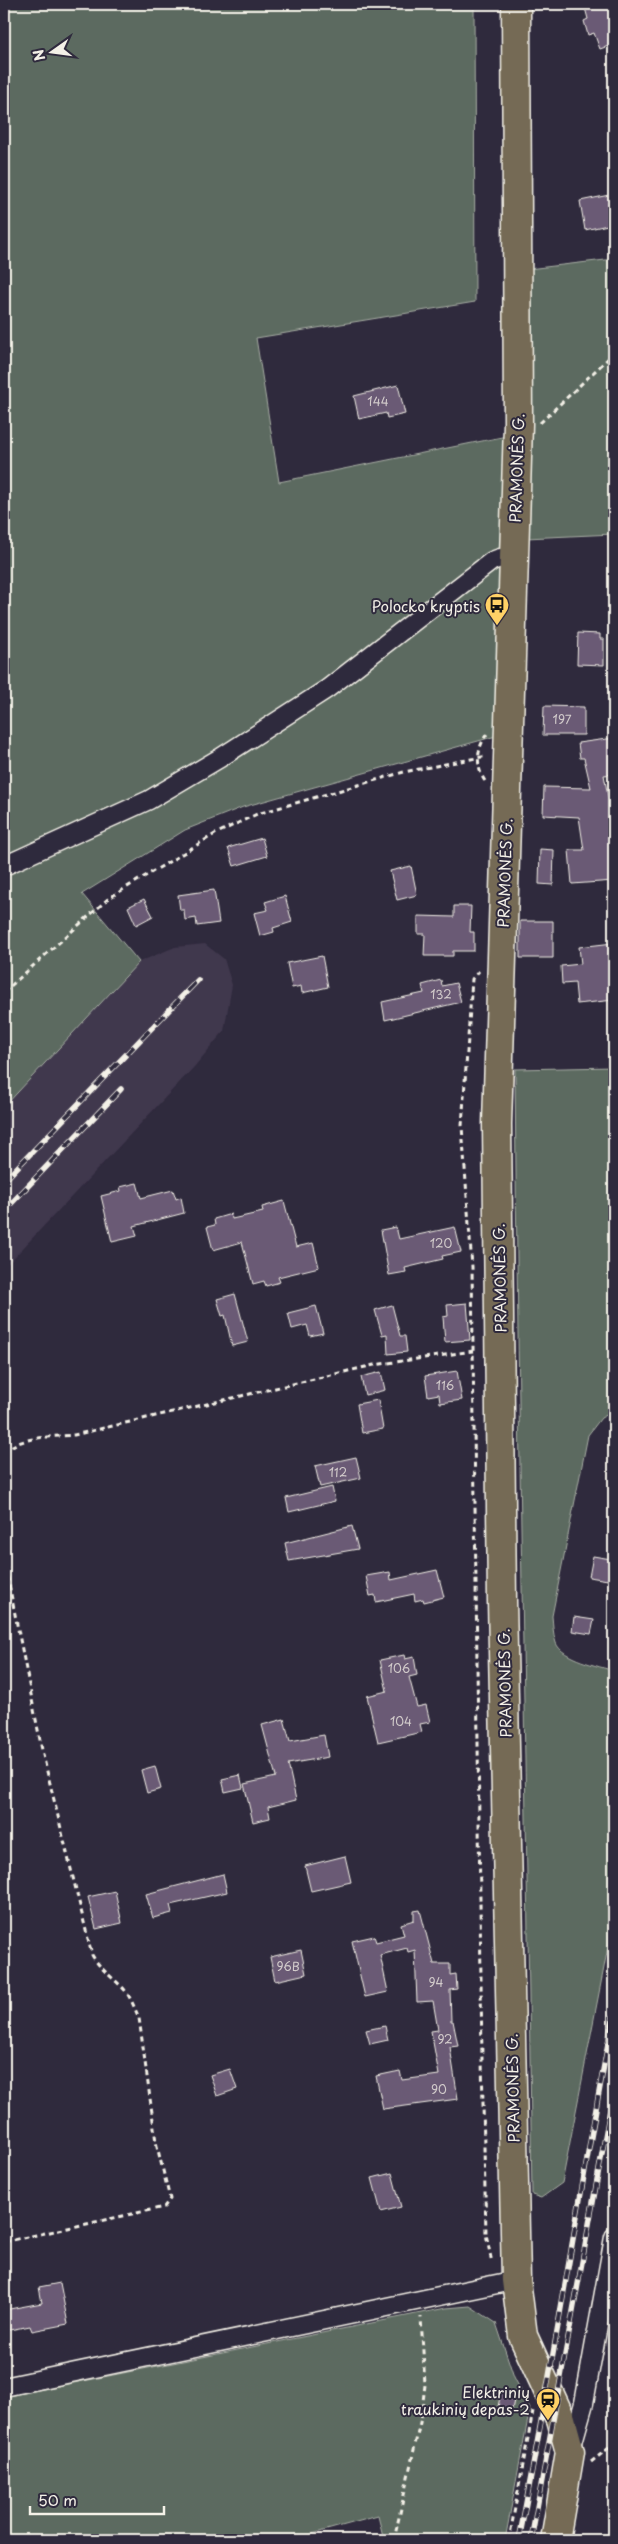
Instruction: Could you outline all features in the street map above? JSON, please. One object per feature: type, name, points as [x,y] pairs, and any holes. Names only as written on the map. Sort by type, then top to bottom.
[{"type":"main road","name":"PRAMONĖS G.","points":[[516,4],[518,424],[498,1049],[503,1610],[516,2280],[523,2336],[562,2419],[570,2452],[555,2540]]},
{"type":"street","points":[[4,866],[149,800],[220,758],[327,689],[492,561],[500,558],[513,558]]},
{"type":"street","points":[[570,2452],[584,2403],[614,2237]]},
{"type":"street","points":[[4,2387],[516,2280]]},
{"type":"path","points":[[518,424],[543,423],[614,353]]},
{"type":"path","points":[[4,992],[109,898],[215,834],[257,814],[404,772],[508,752]]},
{"type":"path","points":[[4,1452],[11,1445],[30,1440],[74,1435],[374,1365],[472,1351],[500,1350]]},
{"type":"path","points":[[4,1559],[43,1755],[92,1955],[101,1970],[122,1987],[131,2000],[139,2018],[156,2142],[170,2199],[164,2207],[4,2242]]},
{"type":"path","points":[[394,2540],[421,2418],[425,2386],[420,2322],[425,2300]]},
{"type":"path","points":[[509,2540],[533,2410],[529,2402]]},
{"type":"shaded area","points":[[4,4],[474,4],[475,302],[256,338],[279,482],[507,436],[496,736],[243,807],[185,830],[82,894],[139,962],[4,1107]]},
{"type":"shaded area","points":[[614,259],[614,534],[526,538],[528,269]]},
{"type":"shaded area","points":[[205,944],[224,959],[232,985],[224,1031],[194,1067],[4,1268],[4,1107],[139,962],[175,947]]},
{"type":"shaded area","points":[[614,1067],[614,1411],[601,1418],[588,1435],[552,1616],[554,1637],[560,1649],[573,1658],[614,1671],[614,1916],[562,2183],[541,2198],[532,2195],[515,1069]]},
{"type":"shaded area","points":[[470,2306],[496,2323],[514,2377],[530,2408],[505,2540],[384,2540],[378,2516],[290,2540],[4,2540],[4,2397],[446,2308]]},
{"type":"building","points":[[584,4],[614,4],[614,44],[600,49],[594,33],[588,35],[584,21],[588,19]]},
{"type":"building","points":[[614,194],[612,224],[585,230],[580,201]]},
{"type":"building","points":[[398,385],[405,414],[387,418],[386,413],[359,419],[354,396]]},
{"type":"building","points":[[578,633],[600,634],[600,639],[604,639],[604,665],[577,664]]},
{"type":"building","points":[[544,706],[584,707],[584,735],[543,735]]},
{"type":"building","points":[[614,738],[614,774],[604,775],[614,828],[614,881],[572,884],[569,850],[584,850],[579,817],[543,815],[544,787],[591,788],[584,758],[580,758],[578,743]]},
{"type":"building","points":[[262,838],[267,856],[234,866],[228,848]]},
{"type":"building","points":[[540,849],[554,850],[553,885],[539,884]]},
{"type":"building","points":[[411,866],[417,895],[397,900],[390,871]]},
{"type":"building","points":[[214,890],[219,923],[197,926],[196,918],[185,920],[184,910],[180,910],[178,895]]},
{"type":"building","points":[[285,896],[292,922],[273,928],[274,932],[260,936],[254,913],[268,910],[265,902]]},
{"type":"building","points":[[144,899],[153,916],[136,925],[128,907]]},
{"type":"building","points":[[454,906],[471,906],[470,932],[474,932],[474,951],[453,951],[453,956],[424,956],[425,934],[418,934],[418,916],[454,917]]},
{"type":"building","points":[[520,921],[553,921],[553,958],[520,958]]},
{"type":"building","points":[[613,943],[614,1000],[577,1004],[575,983],[562,984],[561,966],[581,964],[579,947]]},
{"type":"building","points":[[322,956],[328,987],[302,993],[301,986],[292,988],[287,963]]},
{"type":"building","points":[[441,980],[442,986],[456,983],[461,1002],[385,1020],[382,1002],[424,993],[422,985]]},
{"type":"building","points":[[137,1183],[141,1198],[173,1190],[176,1199],[181,1197],[184,1213],[134,1226],[137,1236],[112,1242],[101,1196],[121,1191],[120,1187]]},
{"type":"building","points":[[284,1201],[296,1247],[313,1243],[319,1267],[278,1277],[280,1282],[266,1286],[264,1281],[253,1284],[242,1242],[213,1250],[207,1227],[215,1225],[214,1219],[231,1214],[232,1219],[263,1212],[262,1207]]},
{"type":"building","points":[[396,1227],[399,1239],[455,1227],[461,1252],[442,1256],[443,1259],[405,1268],[406,1272],[389,1275],[381,1230]]},
{"type":"building","points":[[235,1294],[248,1342],[232,1346],[225,1315],[222,1316],[217,1299]]},
{"type":"building","points":[[467,1303],[470,1340],[445,1342],[443,1317],[448,1316],[447,1305]]},
{"type":"building","points":[[392,1305],[400,1336],[405,1336],[407,1352],[388,1354],[387,1334],[382,1335],[375,1310]]},
{"type":"building","points":[[316,1306],[323,1333],[310,1336],[307,1325],[292,1329],[288,1313]]},
{"type":"building","points":[[457,1371],[462,1400],[440,1403],[439,1394],[428,1396],[425,1376]]},
{"type":"building","points":[[381,1372],[385,1390],[365,1395],[361,1377]]},
{"type":"building","points":[[378,1400],[383,1429],[362,1433],[357,1404]]},
{"type":"building","points":[[356,1457],[361,1478],[320,1487],[315,1466]]},
{"type":"building","points":[[332,1487],[335,1501],[289,1512],[286,1498]]},
{"type":"building","points":[[352,1526],[358,1549],[289,1561],[285,1543]]},
{"type":"building","points":[[593,1556],[611,1559],[608,1580],[589,1577]]},
{"type":"building","points":[[437,1570],[444,1597],[424,1602],[423,1599],[415,1601],[414,1594],[376,1602],[375,1595],[370,1596],[366,1576],[390,1572],[391,1580]]},
{"type":"building","points":[[574,1617],[594,1620],[591,1634],[572,1631]]},
{"type":"building","points":[[404,1655],[405,1659],[414,1657],[417,1675],[409,1677],[417,1707],[426,1705],[430,1722],[420,1724],[422,1732],[378,1742],[367,1696],[387,1691],[380,1660]]},
{"type":"building","points":[[284,1719],[290,1741],[324,1735],[328,1757],[288,1764],[296,1800],[268,1807],[270,1818],[253,1822],[244,1784],[276,1777],[262,1725]]},
{"type":"building","points":[[155,1766],[161,1789],[147,1793],[141,1770]]},
{"type":"building","points":[[240,1775],[243,1788],[225,1792],[222,1779]]},
{"type":"building","points":[[345,1856],[351,1882],[311,1891],[305,1866]]},
{"type":"building","points":[[223,1874],[227,1892],[170,1905],[172,1913],[153,1918],[146,1894]]},
{"type":"building","points":[[115,1891],[122,1923],[96,1929],[88,1897]]},
{"type":"building","points":[[420,1910],[434,1964],[450,1964],[450,1975],[456,1974],[457,1989],[450,1990],[451,2021],[453,2021],[458,2046],[450,2047],[458,2099],[383,2109],[376,2076],[400,2071],[402,2080],[439,2075],[431,2031],[438,2030],[433,2001],[417,2002],[415,1950],[408,1952],[407,1948],[380,1955],[388,1992],[365,1997],[352,1941],[374,1936],[376,1942],[404,1935],[401,1924],[414,1920],[414,1911]]},
{"type":"building","points":[[301,1950],[306,1974],[275,1981],[270,1957]]},
{"type":"building","points":[[385,2026],[388,2040],[370,2044],[366,2030]]},
{"type":"building","points":[[230,2069],[237,2089],[217,2096],[210,2075]]},
{"type":"building","points":[[392,2173],[401,2207],[381,2212],[372,2178]]},
{"type":"building","points":[[60,2283],[68,2324],[32,2331],[30,2326],[4,2331],[4,2310],[42,2303],[39,2287]]},
{"type":"building","points":[[501,2392],[515,2395],[512,2410],[498,2407]]},
{"type":"railway","points":[[4,1181],[198,980]]},
{"type":"railway","points":[[4,1211],[121,1089]]},
{"type":"railway","points":[[519,2540],[614,2012]]},
{"type":"railway","points":[[531,2540],[614,2088]]},
{"type":"place","name":"Polocko kryptis","points":[[497,626]]},
{"type":"place","name":"Elektrinių traukinių depas-2","points":[[548,2421]]}]
